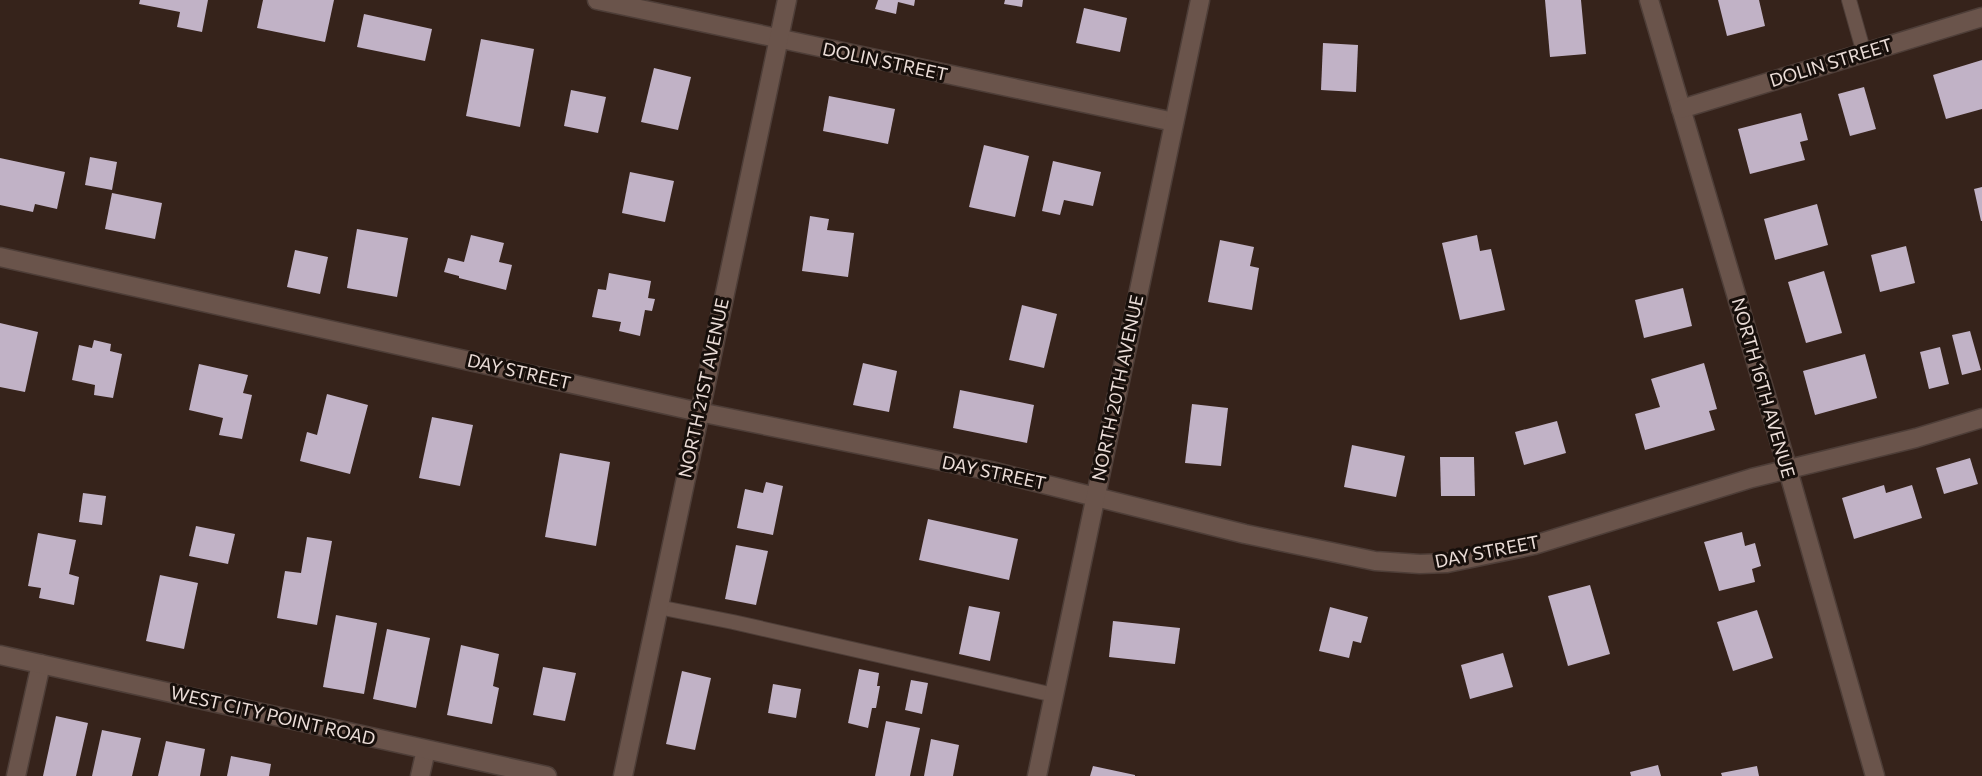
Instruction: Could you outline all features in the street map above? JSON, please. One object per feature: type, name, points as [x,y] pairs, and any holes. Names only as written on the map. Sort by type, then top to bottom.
[{"type":"street","name":"DOLIN STREET","points":[[597,0],[1174,122]]},
{"type":"street","name":"NORTH 21ST AVENUE","points":[[623,776],[787,0]]},
{"type":"street","name":"NORTH 20TH AVENUE","points":[[1037,776],[1200,0]]},
{"type":"street","name":"NORTH 16TH AVENUE","points":[[1649,0],[1788,470],[1875,776]]},
{"type":"street","name":"DOLIN STREET","points":[[1681,109],[1982,17]]},
{"type":"street","name":"DAY STREET","points":[[0,257],[699,412],[991,471],[1245,534],[1364,559],[1420,564],[1447,563],[1534,545],[1752,478],[1916,438],[1982,418]]},
{"type":"street","name":"WEST CITY POINT ROAD","points":[[0,655],[547,776]]},
{"type":"street","points":[[16,776],[41,664]]},
{"type":"street","points":[[420,776],[426,750]]},
{"type":"lane","points":[[1850,0],[1864,53]]},
{"type":"lane","points":[[658,607],[744,624],[1054,695]]},
{"type":"building","points":[[140,0],[208,0],[202,32],[177,27],[180,12],[139,4]]},
{"type":"building","points":[[263,0],[334,0],[325,42],[257,28]]},
{"type":"building","points":[[878,0],[915,0],[914,6],[898,2],[896,14],[875,9]]},
{"type":"building","points":[[1005,0],[1023,0],[1022,7],[1004,4]]},
{"type":"building","points":[[1545,0],[1581,0],[1586,54],[1550,57]]},
{"type":"building","points":[[1718,0],[1759,0],[1765,26],[1727,36]]},
{"type":"building","points":[[1084,8],[1127,18],[1120,52],[1076,43]]},
{"type":"building","points":[[364,14],[432,29],[425,61],[357,47]]},
{"type":"building","points":[[481,39],[534,49],[520,127],[466,116]]},
{"type":"building","points":[[1323,43],[1358,45],[1356,92],[1321,90]]},
{"type":"building","points":[[1982,60],[1982,109],[1946,119],[1933,75]]},
{"type":"building","points":[[654,68],[691,77],[678,130],[641,122]]},
{"type":"building","points":[[1864,87],[1876,129],[1850,136],[1838,94]]},
{"type":"building","points":[[571,90],[606,97],[598,133],[564,126]]},
{"type":"building","points":[[829,96],[895,109],[888,144],[823,131]]},
{"type":"building","points":[[1801,113],[1808,140],[1800,142],[1805,160],[1750,174],[1738,129]]},
{"type":"building","points":[[984,145],[1029,156],[1015,217],[969,207]]},
{"type":"building","points":[[90,157],[117,162],[112,190],[85,185]]},
{"type":"building","points":[[0,158],[65,172],[57,209],[35,204],[33,212],[0,205]]},
{"type":"building","points":[[1053,161],[1101,172],[1093,206],[1064,200],[1060,215],[1042,211]]},
{"type":"building","points":[[630,172],[674,181],[665,222],[622,213]]},
{"type":"building","points":[[1982,187],[1982,221],[1981,221],[1974,189]]},
{"type":"building","points":[[112,193],[162,203],[155,239],[105,229]]},
{"type":"building","points":[[1817,204],[1828,245],[1775,260],[1764,219]]},
{"type":"building","points":[[810,216],[829,219],[827,230],[854,233],[848,277],[802,271]]},
{"type":"building","points":[[357,229],[408,238],[397,297],[347,288]]},
{"type":"building","points":[[471,235],[504,243],[499,262],[512,265],[506,290],[444,272],[448,258],[464,262]]},
{"type":"building","points":[[1477,235],[1480,251],[1491,249],[1505,310],[1460,320],[1442,243]]},
{"type":"building","points":[[1220,240],[1254,247],[1250,266],[1259,268],[1252,310],[1208,302]]},
{"type":"building","points":[[1906,246],[1915,283],[1880,292],[1871,255]]},
{"type":"building","points":[[295,250],[328,257],[320,294],[287,287]]},
{"type":"building","points":[[1824,271],[1842,333],[1806,343],[1788,282]]},
{"type":"building","points":[[609,273],[651,281],[648,298],[655,299],[652,311],[645,310],[640,336],[619,331],[621,322],[592,317],[598,289],[606,290]]},
{"type":"building","points":[[1683,288],[1692,326],[1644,338],[1635,300]]},
{"type":"building","points":[[1022,305],[1057,314],[1044,368],[1009,360]]},
{"type":"building","points":[[0,323],[38,332],[25,392],[0,387]]},
{"type":"building","points":[[1970,331],[1981,370],[1962,375],[1952,335]]},
{"type":"building","points":[[94,340],[111,344],[110,351],[122,354],[113,398],[94,395],[95,385],[72,380],[79,345],[92,348]]},
{"type":"building","points":[[1940,347],[1949,384],[1929,389],[1920,352]]},
{"type":"building","points":[[1865,354],[1877,398],[1815,415],[1803,371]]},
{"type":"building","points":[[863,363],[897,371],[889,412],[853,405]]},
{"type":"building","points":[[1704,363],[1717,409],[1709,411],[1715,430],[1645,450],[1635,414],[1660,407],[1651,379]]},
{"type":"building","points":[[199,364],[248,375],[243,393],[252,395],[242,439],[219,435],[223,418],[189,410]]},
{"type":"building","points":[[960,390],[1034,405],[1027,443],[953,428]]},
{"type":"building","points":[[327,394],[368,405],[350,474],[300,461],[307,432],[317,435]]},
{"type":"building","points":[[1192,404],[1228,408],[1221,466],[1185,463]]},
{"type":"building","points":[[432,417],[473,425],[460,486],[419,478]]},
{"type":"building","points":[[1557,421],[1566,453],[1524,465],[1515,432]]},
{"type":"building","points":[[1352,445],[1405,456],[1396,497],[1344,487]]},
{"type":"building","points":[[560,453],[610,462],[596,546],[545,537]]},
{"type":"building","points":[[1440,457],[1474,457],[1475,496],[1441,496]]},
{"type":"building","points":[[1970,458],[1978,484],[1944,494],[1936,468]]},
{"type":"building","points":[[766,482],[783,486],[773,535],[737,528],[745,489],[763,493]]},
{"type":"building","points":[[1884,485],[1886,493],[1912,485],[1922,518],[1854,539],[1842,498]]},
{"type":"building","points":[[83,493],[106,496],[102,525],[79,522]]},
{"type":"building","points":[[928,519],[1018,539],[1009,580],[919,560]]},
{"type":"building","points":[[196,526],[235,534],[228,564],[189,556]]},
{"type":"building","points":[[1742,532],[1745,546],[1755,543],[1761,566],[1752,569],[1755,582],[1719,591],[1704,542]]},
{"type":"building","points":[[38,533],[76,540],[69,574],[79,577],[74,605],[39,598],[41,588],[28,586]]},
{"type":"building","points":[[307,537],[332,541],[317,625],[277,618],[285,571],[301,573]]},
{"type":"building","points":[[736,545],[768,551],[756,605],[725,599]]},
{"type":"building","points":[[160,575],[198,583],[184,649],[146,641]]},
{"type":"building","points":[[1590,585],[1610,654],[1568,666],[1548,596]]},
{"type":"building","points":[[969,606],[1000,612],[990,661],[959,654]]},
{"type":"building","points":[[1330,607],[1368,617],[1361,643],[1353,641],[1349,658],[1319,651]]},
{"type":"building","points":[[1757,610],[1773,658],[1733,671],[1717,622]]},
{"type":"building","points":[[336,615],[377,623],[364,694],[323,687]]},
{"type":"building","points":[[1113,621],[1180,628],[1175,664],[1109,657]]},
{"type":"building","points":[[387,629],[430,638],[416,708],[373,699]]},
{"type":"building","points":[[461,645],[499,654],[493,686],[499,688],[492,724],[447,715]]},
{"type":"building","points":[[1503,653],[1513,687],[1470,699],[1461,665]]},
{"type":"building","points":[[543,667],[576,673],[565,721],[533,715]]},
{"type":"building","points":[[859,669],[879,673],[877,686],[880,686],[876,708],[872,708],[868,728],[848,723]]},
{"type":"building","points":[[682,671],[711,678],[695,750],[666,744]]},
{"type":"building","points":[[911,680],[928,683],[922,714],[905,710]]},
{"type":"building","points":[[773,684],[801,689],[796,718],[768,713]]},
{"type":"building","points":[[56,716],[88,723],[76,776],[43,776]]},
{"type":"building","points":[[886,721],[920,728],[910,776],[875,776]]},
{"type":"building","points":[[102,730],[141,738],[132,776],[92,776]]},
{"type":"building","points":[[931,739],[959,745],[953,776],[924,776]]},
{"type":"building","points":[[166,741],[205,749],[200,776],[158,776]]},
{"type":"building","points":[[231,756],[271,764],[269,776],[227,776]]},
{"type":"building","points":[[1658,765],[1661,776],[1631,776],[1630,772]]},
{"type":"building","points":[[1093,766],[1135,775],[1135,776],[1090,776]]},
{"type":"building","points":[[1757,766],[1759,776],[1722,776],[1721,773]]}]
